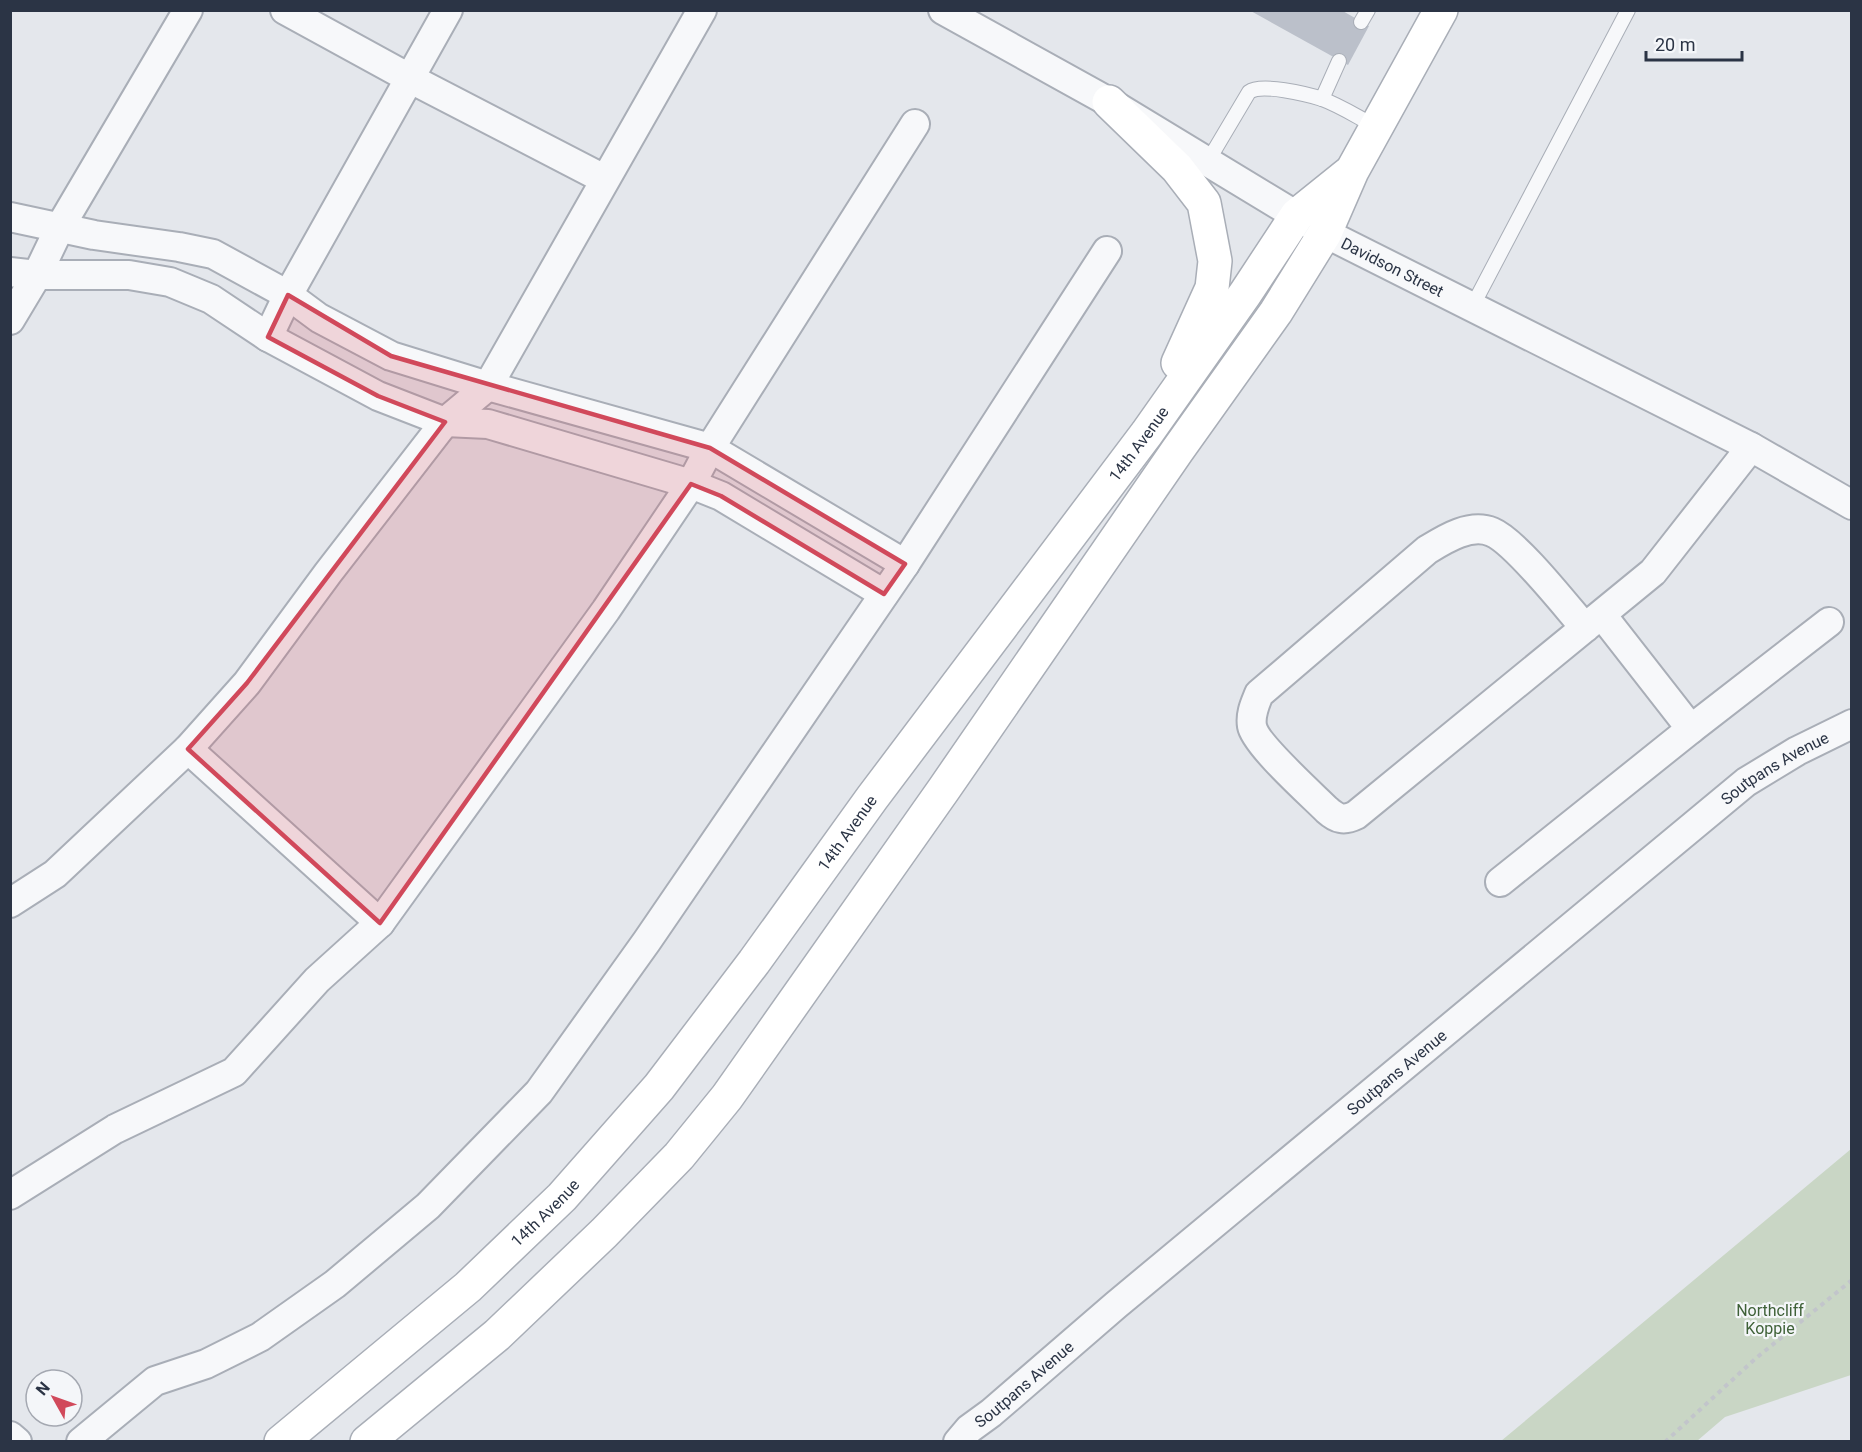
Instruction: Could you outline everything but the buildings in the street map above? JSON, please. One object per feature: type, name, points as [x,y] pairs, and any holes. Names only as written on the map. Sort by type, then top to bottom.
[{"type":"main road","name":"14th Avenue","points":[[367,1442],[497,1335],[679,1156],[727,1097],[944,789],[1170,460],[1276,312],[1325,233],[1352,171],[1441,10]]},
{"type":"main road","points":[[1109,102],[1177,168],[1204,203],[1215,261],[1212,288],[1147,433]]},
{"type":"main road","name":"14th Avenue","points":[[281,1442],[468,1287],[562,1197],[659,1087],[754,962],[872,798],[1147,433],[1245,294],[1297,215],[1352,171]]},
{"type":"street","points":[[10,320],[24,273],[60,227],[188,10]]},
{"type":"street","points":[[285,10],[411,79],[604,179]]},
{"type":"street","points":[[268,337],[288,296],[448,10]]},
{"type":"street","points":[[10,903],[55,873],[188,749],[247,683],[328,573],[445,422],[488,386],[702,10]]},
{"type":"street","name":"Davidson Street","points":[[943,10],[1109,102],[1325,233],[1751,447],[1851,505]]},
{"type":"street","points":[[10,1195],[115,1129],[234,1072],[317,980],[380,923],[606,610],[691,484],[710,448],[915,124]]},
{"type":"street","points":[[10,217],[94,236],[213,254],[288,296],[319,318],[391,356],[488,386],[710,448],[904,564]]},
{"type":"street","points":[[81,1442],[155,1381],[206,1364],[260,1337],[335,1284],[428,1206],[539,1092],[647,941],[884,594],[1107,250]]},
{"type":"street","points":[[24,273],[129,275],[170,282],[211,299],[268,337],[378,396],[445,422],[488,424],[691,484],[722,496],[884,594]]},
{"type":"street","points":[[1692,729],[1594,622],[1502,539],[1491,532],[1474,530],[1452,535],[1427,550],[1259,694],[1252,710],[1252,727],[1263,745],[1327,810],[1339,819],[1347,820],[1356,815],[1594,622],[1653,572],[1751,447]]},
{"type":"street","points":[[1500,882],[1829,622]]},
{"type":"street","name":"Soutpans Avenue","points":[[958,1442],[969,1429],[991,1413],[1116,1305],[1746,782],[1797,751],[1851,724]]},
{"type":"street","points":[[188,749],[380,923]]},
{"type":"street","points":[[10,1436],[17,1442]]},
{"type":"lane","points":[[1472,307],[1628,10]]},
{"type":"lane","points":[[1322,99],[1339,61]]},
{"type":"lane","points":[[1208,161],[1251,90],[1275,88],[1322,99],[1377,127]]},
{"type":"path","points":[[1665,1442],[1755,1359],[1851,1280]]},
{"type":"highlighted area","points":[[288,295],[391,356],[710,448],[905,564],[884,594],[721,496],[691,484],[380,923],[188,749],[247,683],[445,422],[378,396],[268,337]]},
{"type":"green space","name":"Northcliff Koppie","points":[[1851,1149],[1851,1375],[1725,1417],[1697,1441],[1501,1441]]}]
